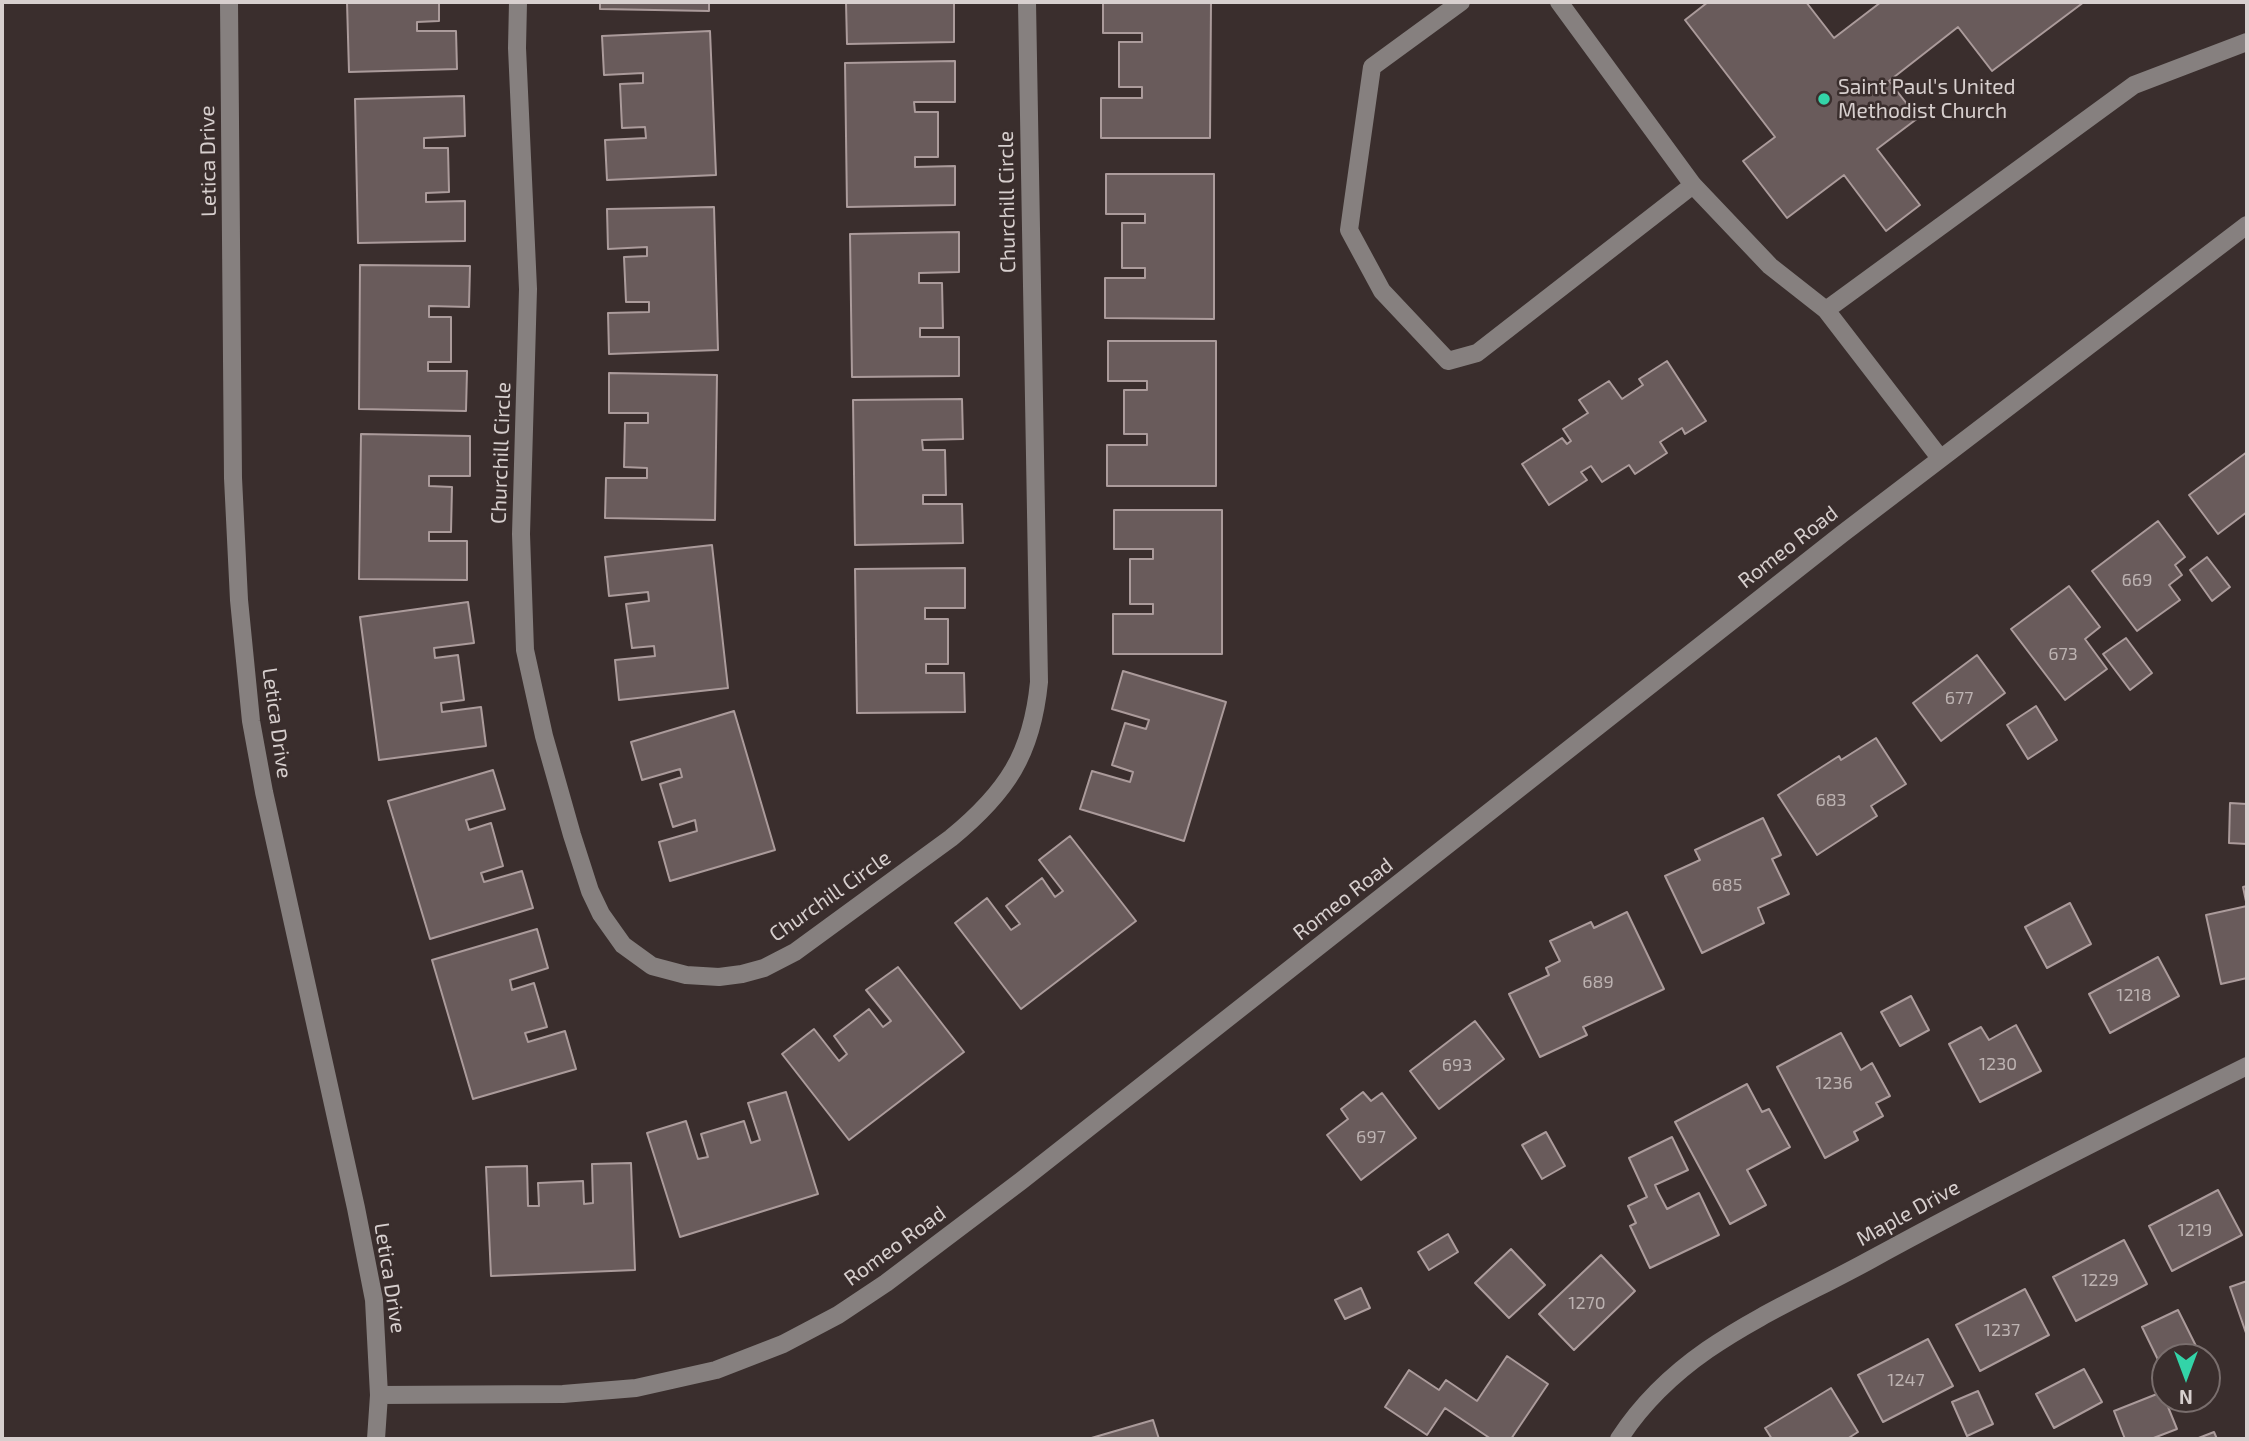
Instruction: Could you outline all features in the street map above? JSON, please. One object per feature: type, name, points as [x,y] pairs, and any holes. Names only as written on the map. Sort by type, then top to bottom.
[{"type":"street","name":"Letica Drive","points":[[229,2],[233,478],[239,600],[251,721],[279,864],[368,1263],[378,1342],[376,1439]]},
{"type":"street","name":"Churchill Circle","points":[[517,2],[528,289],[521,534],[525,650],[544,736],[572,835],[590,891],[601,914],[623,945],[652,966],[686,975],[719,977],[764,968],[795,952],[951,838],[975,818],[1012,775],[1030,735],[1039,682],[1027,2]]},
{"type":"street","points":[[1461,2],[1372,67],[1349,230],[1382,291],[1448,361],[1477,353],[1693,185]]},
{"type":"street","points":[[1559,2],[1693,185],[1770,266],[1826,310],[1940,458]]},
{"type":"street","points":[[1826,310],[2134,85],[2247,42]]},
{"type":"street","name":"Romeo Road","points":[[379,1395],[563,1394],[636,1388],[716,1370],[783,1344],[838,1315],[886,1283],[1031,1173],[1940,458],[2247,225]]},
{"type":"street","name":"Maple Drive","points":[[1619,1439],[1637,1411],[1693,1359],[1743,1325],[1825,1285],[2001,1188],[2247,1066]]},
{"type":"building","points":[[347,2],[439,2],[439,21],[417,22],[417,31],[456,31],[457,69],[349,72]]},
{"type":"building","points":[[600,2],[709,2],[709,11],[600,9]]},
{"type":"building","points":[[846,2],[954,3],[954,42],[847,44]]},
{"type":"building","points":[[1103,2],[1211,2],[1210,138],[1101,138],[1101,98],[1142,98],[1142,87],[1119,87],[1119,42],[1142,42],[1142,33],[1103,33]]},
{"type":"building","name":"Saint Paul's United Methodist Church","points":[[1708,2],[1806,2],[1834,38],[1881,2],[2084,2],[1992,71],[1958,27],[1889,81],[1918,118],[1877,149],[1920,205],[1886,231],[1844,175],[1787,218],[1743,161],[1775,137],[1685,20]]},
{"type":"building","points":[[710,31],[716,175],[607,180],[605,140],[646,138],[645,127],[622,128],[620,84],[643,83],[643,73],[604,75],[602,36]]},
{"type":"building","points":[[955,61],[955,102],[914,102],[915,112],[938,112],[938,157],[915,157],[915,167],[955,166],[955,205],[847,207],[845,63]]},
{"type":"building","points":[[464,96],[465,136],[424,138],[424,148],[448,148],[449,192],[426,193],[426,202],[465,201],[465,241],[358,243],[355,99]]},
{"type":"building","points":[[1106,174],[1214,174],[1214,319],[1105,318],[1105,278],[1145,278],[1145,268],[1122,268],[1122,223],[1145,223],[1145,214],[1106,214]]},
{"type":"building","points":[[714,207],[718,350],[609,354],[608,313],[649,312],[649,302],[626,302],[624,257],[647,256],[647,247],[608,249],[607,209]]},
{"type":"building","points":[[959,232],[959,272],[919,273],[919,283],[942,283],[943,328],[920,328],[920,337],[959,337],[959,376],[852,377],[850,234]]},
{"type":"building","points":[[360,265],[470,266],[469,307],[429,306],[429,317],[451,317],[451,362],[428,362],[428,371],[467,371],[466,411],[359,409]]},
{"type":"building","points":[[1108,341],[1216,341],[1216,486],[1107,486],[1107,445],[1147,445],[1147,434],[1124,434],[1124,390],[1147,390],[1147,381],[1108,381]]},
{"type":"building","points":[[1667,361],[1706,421],[1685,434],[1682,428],[1660,442],[1667,453],[1635,474],[1629,465],[1602,482],[1591,466],[1581,472],[1587,480],[1549,505],[1522,464],[1562,438],[1567,444],[1571,441],[1563,429],[1588,413],[1579,400],[1609,381],[1622,399],[1643,385],[1639,379]]},
{"type":"building","points":[[609,373],[717,375],[715,520],[605,518],[606,478],[647,478],[647,468],[624,467],[625,423],[648,423],[648,413],[609,413]]},
{"type":"building","points":[[962,399],[963,439],[922,440],[923,450],[945,450],[946,495],[923,495],[923,504],[962,504],[963,543],[855,545],[853,400]]},
{"type":"building","points":[[361,434],[470,436],[470,476],[429,476],[429,486],[452,487],[451,532],[429,532],[429,541],[467,541],[467,580],[359,579]]},
{"type":"building","points":[[2247,452],[2247,512],[2218,534],[2189,495]]},
{"type":"building","points":[[1114,510],[1222,510],[1222,654],[1113,654],[1113,614],[1153,614],[1153,604],[1130,604],[1130,559],[1153,559],[1153,549],[1114,549]]},
{"type":"building","points":[[2158,521],[2185,557],[2175,565],[2182,575],[2169,585],[2180,600],[2137,631],[2092,571]]},
{"type":"building","points":[[712,545],[728,688],[619,700],[615,660],[655,656],[654,646],[632,648],[626,604],[649,601],[648,592],[609,596],[605,557]]},
{"type":"building","points":[[2207,557],[2230,587],[2212,601],[2190,570]]},
{"type":"building","points":[[965,568],[965,608],[925,608],[925,619],[948,619],[948,664],[926,664],[926,673],[964,673],[965,712],[857,713],[855,569]]},
{"type":"building","points":[[2069,586],[2100,627],[2085,639],[2107,669],[2065,700],[2011,629]]},
{"type":"building","points":[[468,602],[474,643],[434,648],[435,658],[458,655],[464,700],[441,703],[442,712],[481,707],[486,746],[379,760],[360,617]]},
{"type":"building","points":[[2126,638],[2152,673],[2130,690],[2103,654]]},
{"type":"building","points":[[1977,655],[2005,693],[1941,741],[1913,703]]},
{"type":"building","points":[[1123,671],[1226,702],[1184,841],[1080,809],[1092,771],[1130,782],[1133,772],[1112,765],[1125,723],[1146,729],[1149,720],[1112,709]]},
{"type":"building","points":[[2036,706],[2057,740],[2028,759],[2007,725]]},
{"type":"building","points":[[734,711],[775,850],[670,881],[659,842],[697,831],[695,820],[673,827],[660,784],[682,777],[680,769],[642,780],[631,742]]},
{"type":"building","points":[[1876,738],[1906,784],[1871,806],[1877,816],[1817,855],[1778,795],[1839,756],[1841,760]]},
{"type":"building","points":[[493,770],[505,809],[466,820],[469,830],[491,823],[503,866],[481,873],[484,882],[522,871],[533,908],[430,939],[388,801]]},
{"type":"building","points":[[2230,803],[2247,804],[2247,844],[2229,843]]},
{"type":"building","points":[[1763,818],[1781,855],[1772,859],[1789,894],[1758,908],[1764,923],[1702,953],[1665,876],[1700,860],[1695,850]]},
{"type":"building","points":[[1070,836],[1136,921],[1021,1009],[955,923],[987,898],[1011,930],[1020,924],[1006,906],[1042,878],[1055,897],[1063,891],[1039,860]]},
{"type":"building","points":[[2247,886],[2247,906],[2243,887]]},
{"type":"building","points":[[2070,903],[2091,944],[2047,968],[2025,927]]},
{"type":"building","points":[[2247,906],[2247,978],[2221,984],[2206,915]]},
{"type":"building","points":[[1627,912],[1664,989],[1583,1027],[1587,1035],[1540,1057],[1509,994],[1549,975],[1546,968],[1560,961],[1550,941],[1591,922],[1594,928]]},
{"type":"building","points":[[537,929],[548,968],[510,980],[512,990],[534,983],[547,1027],[525,1033],[528,1042],[565,1031],[576,1069],[473,1099],[432,960]]},
{"type":"building","points":[[2158,957],[2179,996],[2110,1033],[2089,994]]},
{"type":"building","points":[[898,967],[964,1052],[849,1140],[782,1054],[814,1029],[839,1061],[847,1054],[834,1036],[869,1009],[883,1027],[891,1021],[866,990]]},
{"type":"building","points":[[1911,996],[1929,1030],[1900,1046],[1881,1012]]},
{"type":"building","points":[[1475,1021],[1504,1059],[1439,1109],[1410,1071]]},
{"type":"building","points":[[2016,1025],[2041,1071],[1980,1102],[1949,1044],[1981,1027],[1989,1040]]},
{"type":"building","points":[[1841,1033],[1861,1070],[1872,1063],[1890,1096],[1876,1103],[1883,1116],[1854,1132],[1858,1140],[1825,1158],[1777,1067]]},
{"type":"building","points":[[1747,1084],[1762,1112],[1769,1109],[1790,1147],[1747,1170],[1766,1205],[1730,1224],[1675,1122]]},
{"type":"building","points":[[786,1092],[818,1194],[680,1237],[647,1133],[686,1121],[698,1159],[708,1157],[701,1134],[744,1121],[751,1143],[760,1140],[748,1103]]},
{"type":"building","points":[[1363,1092],[1371,1101],[1382,1093],[1416,1138],[1361,1180],[1327,1135],[1348,1119],[1341,1109]]},
{"type":"building","points":[[1546,1132],[1565,1166],[1542,1179],[1522,1145]]},
{"type":"building","points":[[1672,1137],[1688,1170],[1655,1185],[1658,1192],[1667,1209],[1699,1193],[1719,1235],[1650,1268],[1630,1226],[1636,1223],[1628,1206],[1647,1197],[1629,1158]]},
{"type":"building","points":[[631,1163],[635,1270],[491,1276],[486,1167],[527,1166],[528,1206],[539,1206],[538,1183],[583,1181],[584,1204],[593,1203],[592,1164]]},
{"type":"building","points":[[2218,1190],[2242,1235],[2172,1271],[2149,1226]]},
{"type":"building","points":[[1448,1234],[1458,1252],[1429,1270],[1418,1252]]},
{"type":"building","points":[[2124,1240],[2147,1284],[2076,1321],[2053,1277]]},
{"type":"building","points":[[1511,1249],[1545,1285],[1509,1318],[1475,1283]]},
{"type":"building","points":[[1601,1255],[1635,1291],[1574,1350],[1539,1314]]},
{"type":"building","points":[[2247,1281],[2247,1333],[2246,1333],[2230,1287]]},
{"type":"building","points":[[1361,1288],[1370,1308],[1345,1319],[1335,1300]]},
{"type":"building","points":[[2025,1289],[2049,1335],[1980,1371],[1956,1325]]},
{"type":"building","points":[[2178,1310],[2194,1343],[2151,1343],[2151,1345],[2142,1327]]},
{"type":"building","points":[[1928,1339],[1953,1386],[1883,1422],[1858,1375]]},
{"type":"building","points":[[1507,1356],[1548,1384],[1511,1439],[1491,1439],[1445,1408],[1427,1435],[1385,1407],[1409,1370],[1439,1390],[1446,1380],[1477,1401]]},
{"type":"building","points":[[2084,1369],[2102,1402],[2054,1428],[2036,1394]]},
{"type":"building","points":[[1831,1388],[1858,1432],[1847,1439],[1772,1439],[1765,1428]]},
{"type":"building","points":[[1978,1391],[1993,1424],[1967,1436],[1952,1402]]},
{"type":"building","points":[[2151,1396],[2151,1413],[2171,1413],[2177,1429],[2151,1439],[2125,1439],[2114,1411]]},
{"type":"building","points":[[1153,1420],[1159,1439],[1088,1439]]},
{"type":"building","points":[[2214,1432],[2217,1439],[2196,1439]]},
{"type":"place","name":"Saint Paul's United Methodist Church","points":[[1824,99]]}]
